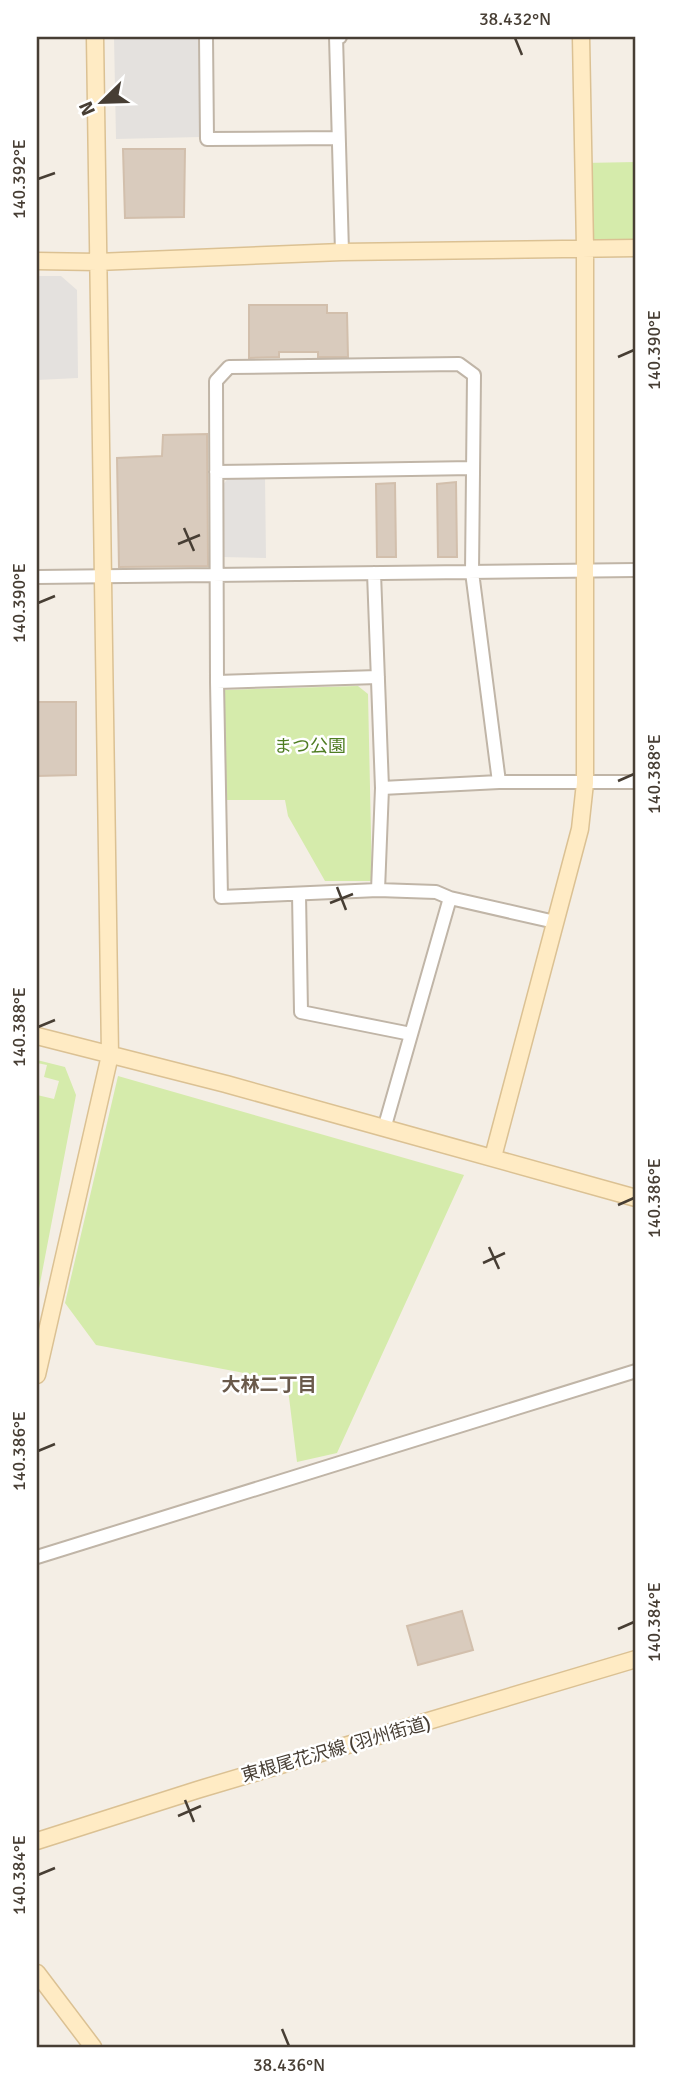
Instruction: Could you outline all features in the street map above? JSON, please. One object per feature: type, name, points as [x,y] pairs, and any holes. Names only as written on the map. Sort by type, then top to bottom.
[{"type":"street","points":[[37,1375],[110,1055],[95,37]]},
{"type":"street","points":[[206,37],[207,139],[338,138]]},
{"type":"street","points":[[340,37],[336,37],[342,252]]},
{"type":"street","points":[[492,1157],[580,829],[585,783],[585,248],[581,37]]},
{"type":"street","points":[[37,261],[97,262],[342,252],[636,247]]},
{"type":"street","points":[[499,782],[472,572],[474,375],[459,364],[229,367],[216,381],[221,897],[377,890],[436,892],[450,898],[555,922]]},
{"type":"street","points":[[216,472],[472,468]]},
{"type":"street","points":[[37,577],[636,570]]},
{"type":"street","points":[[374,573],[382,788],[377,890]]},
{"type":"street","points":[[217,682],[378,677]]},
{"type":"street","points":[[382,788],[499,782],[636,782]]},
{"type":"street","points":[[299,894],[301,1012],[411,1034]]},
{"type":"street","points":[[384,1129],[450,898]]},
{"type":"street","points":[[37,1036],[226,1084],[636,1198]]},
{"type":"street","points":[[37,1557],[636,1371]]},
{"type":"street","name":"東根尾花沢線 (羽州街道)","points":[[37,1841],[197,1790],[636,1659]]},
{"type":"street","points":[[37,1973],[93,2047]]},
{"type":"green space","points":[[636,162],[636,248],[585,248],[583,163]]},
{"type":"green space","name":"まつ公園","points":[[358,686],[368,694],[372,881],[325,881],[288,816],[285,800],[224,800],[222,690]]},
{"type":"green space","points":[[37,1060],[65,1067],[76,1095],[37,1299],[37,1095],[54,1099],[59,1081],[44,1077],[47,1065],[37,1063]]},
{"type":"green space","points":[[118,1076],[464,1175],[337,1453],[297,1462],[287,1381],[96,1345],[65,1303]]},
{"type":"shaded area","points":[[114,37],[201,37],[204,132],[200,137],[116,139]]},
{"type":"shaded area","points":[[37,276],[61,276],[77,290],[78,378],[37,380]]},
{"type":"shaded area","points":[[229,477],[265,477],[266,558],[222,557],[222,486]]},
{"type":"building","points":[[123,149],[185,149],[184,217],[125,218]]},
{"type":"building","points":[[249,305],[327,305],[327,313],[347,313],[348,357],[318,357],[318,352],[279,352],[279,357],[249,358]]},
{"type":"building","points":[[207,434],[208,566],[119,567],[117,458],[162,456],[163,435]]},
{"type":"building","points":[[456,482],[457,557],[438,557],[437,484]]},
{"type":"building","points":[[395,483],[396,557],[377,557],[376,484]]},
{"type":"building","points":[[37,702],[76,702],[76,775],[37,776]]},
{"type":"building","points":[[462,1611],[473,1650],[418,1665],[407,1626]]},
{"type":"district","name":"大林二丁目","points":[[269,1384]]}]
